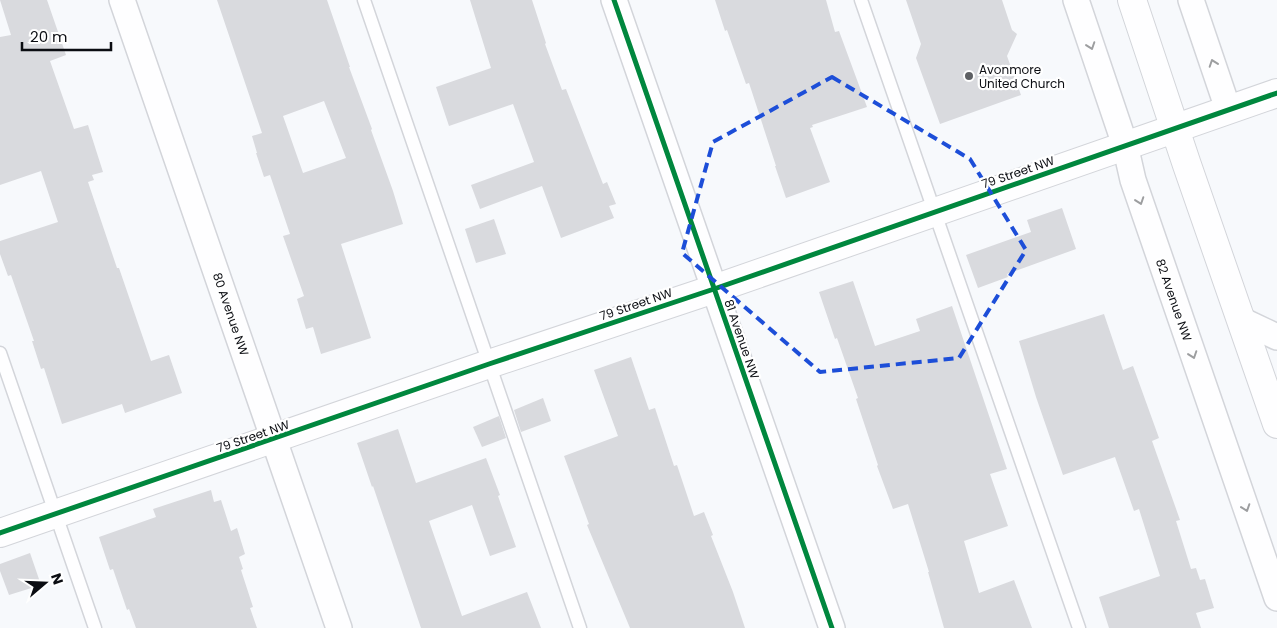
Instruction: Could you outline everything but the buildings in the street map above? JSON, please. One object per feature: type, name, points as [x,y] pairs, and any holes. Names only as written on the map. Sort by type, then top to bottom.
[{"type":"street","name":"80 Avenue NW","points":[[122,0],[339,628]]},
{"type":"street","name":"81 Avenue NW","points":[[614,0],[832,628]]},
{"type":"street","name":"82 Avenue NW","points":[[1076,0],[1125,145],[1133,180],[1277,598]]},
{"type":"street","points":[[1132,0],[1277,424]]},
{"type":"street","points":[[1191,0],[1228,109]]},
{"type":"street","name":"79 Street NW","points":[[0,533],[489,364],[714,289],[1277,93]]},
{"type":"street","points":[[1241,320],[1277,337]]},
{"type":"lane","points":[[364,0],[580,628]]},
{"type":"lane","points":[[861,0],[1079,628]]},
{"type":"lane","points":[[0,353],[95,628]]},
{"type":"highlighted area","points":[[832,77],[970,159],[1026,250],[959,358],[820,372],[682,253],[713,142]]},
{"type":"cycle path","points":[[614,0],[832,628]]},
{"type":"cycle path","points":[[0,533],[489,364],[714,289],[1277,93]]},
{"type":"place","name":"Avonmore United Church","points":[[969,76]]}]
